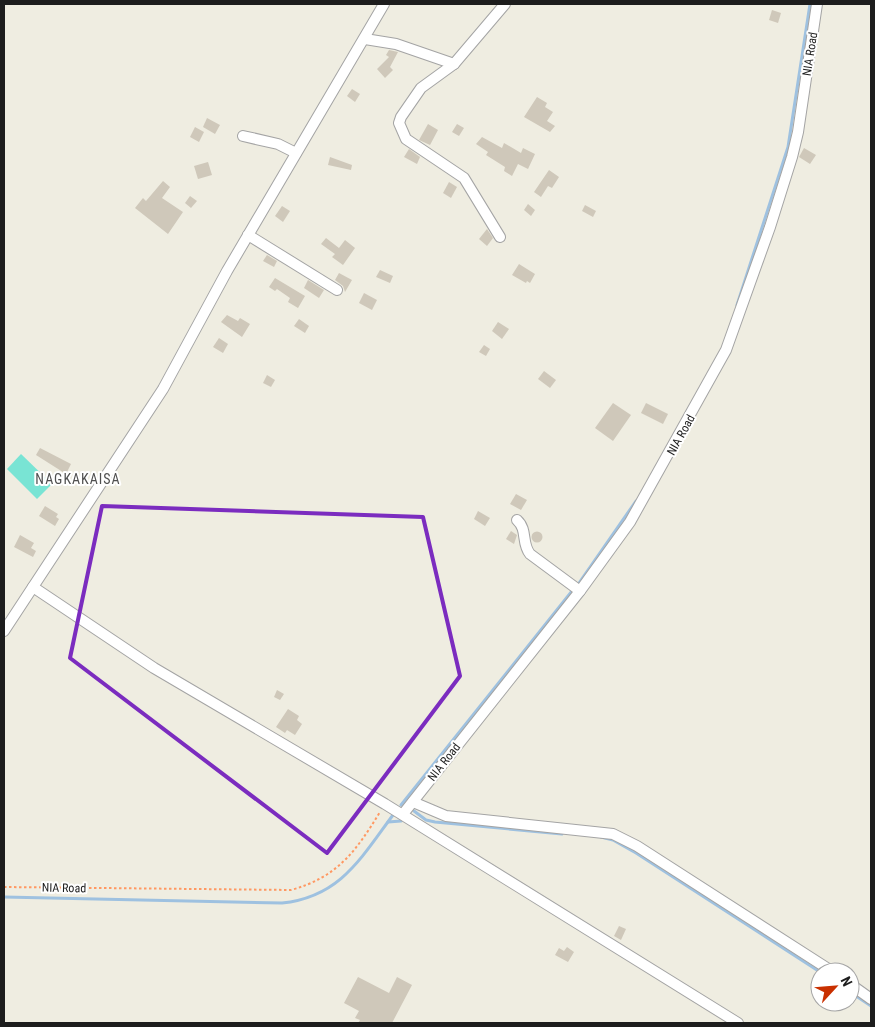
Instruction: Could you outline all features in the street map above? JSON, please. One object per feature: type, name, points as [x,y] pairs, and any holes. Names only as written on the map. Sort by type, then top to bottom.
[{"type":"street","points":[[4,631],[163,389],[248,235],[365,40],[384,4]]},
{"type":"street","points":[[500,237],[464,178],[406,139],[400,129],[401,117],[421,88],[454,64],[505,4]]},
{"type":"street","name":"NIA Road","points":[[403,814],[580,591],[630,522],[726,350],[770,227],[792,157],[798,132],[817,4]]},
{"type":"street","points":[[365,40],[396,44],[454,64]]},
{"type":"street","points":[[243,136],[278,144],[296,153]]},
{"type":"street","points":[[248,235],[337,290]]},
{"type":"street","points":[[517,520],[523,527],[526,546],[530,554],[580,591]]},
{"type":"street","points":[[33,587],[154,668],[403,814],[733,1022]]},
{"type":"street","points":[[413,802],[446,816],[613,834],[645,851],[817,962]]},
{"type":"street","points":[[860,991],[871,999]]},
{"type":"path","name":"NIA Road","points":[[4,886],[291,890],[307,886],[337,869],[354,852],[385,804]]},
{"type":"highlighted area","points":[[102,506],[423,517],[460,676],[327,853],[70,658]]},
{"type":"shaded area","points":[[21,454],[52,484],[37,499],[7,469]]},
{"type":"building","points":[[772,10],[781,13],[778,23],[769,20]]},
{"type":"building","points":[[389,50],[398,52],[390,67],[393,70],[385,78],[377,69],[389,57],[386,55]]},
{"type":"building","points":[[352,89],[360,94],[355,102],[347,96]]},
{"type":"building","points":[[537,97],[547,103],[545,107],[553,112],[547,121],[555,126],[550,132],[524,117]]},
{"type":"building","points":[[207,118],[220,125],[215,134],[203,127]]},
{"type":"building","points":[[428,124],[438,130],[430,145],[419,140]]},
{"type":"building","points":[[457,124],[464,128],[459,136],[452,132]]},
{"type":"building","points":[[195,127],[204,132],[199,142],[190,137]]},
{"type":"building","points":[[482,137],[502,148],[504,143],[521,153],[523,148],[535,154],[528,169],[518,164],[512,176],[504,171],[505,167],[486,155],[488,152],[476,144]]},
{"type":"building","points":[[804,148],[816,155],[810,164],[799,157]]},
{"type":"building","points":[[409,149],[420,157],[417,164],[404,157]]},
{"type":"building","points":[[330,157],[352,165],[351,170],[328,165]]},
{"type":"building","points":[[208,162],[212,175],[198,179],[194,166]]},
{"type":"building","points":[[549,170],[559,177],[552,188],[548,186],[541,197],[534,192]]},
{"type":"building","points":[[163,181],[170,187],[162,198],[183,212],[168,234],[135,208],[143,198],[146,201]]},
{"type":"building","points":[[449,182],[457,187],[451,198],[443,193]]},
{"type":"building","points":[[190,196],[197,201],[191,208],[185,203]]},
{"type":"building","points":[[528,204],[535,210],[531,216],[524,210]]},
{"type":"building","points":[[585,205],[596,211],[593,217],[582,211]]},
{"type":"building","points":[[282,206],[290,211],[283,222],[275,216]]},
{"type":"building","points":[[487,229],[493,238],[487,246],[479,239]]},
{"type":"building","points":[[326,238],[339,248],[345,240],[355,248],[343,265],[332,257],[335,254],[321,244]]},
{"type":"building","points":[[267,255],[277,261],[274,267],[263,261]]},
{"type":"building","points":[[519,264],[535,274],[530,283],[527,281],[526,283],[512,275]]},
{"type":"building","points":[[380,270],[393,276],[390,283],[376,277]]},
{"type":"building","points":[[339,273],[352,280],[345,292],[343,286],[335,280]]},
{"type":"building","points":[[275,278],[305,296],[298,308],[288,302],[290,298],[277,289],[275,291],[269,287]]},
{"type":"building","points":[[308,280],[324,290],[319,298],[304,288]]},
{"type":"building","points":[[364,293],[377,300],[372,310],[359,303]]},
{"type":"building","points":[[227,315],[238,321],[240,318],[250,324],[242,337],[221,322]]},
{"type":"building","points":[[299,319],[309,326],[305,333],[294,326]]},
{"type":"building","points":[[498,322],[509,329],[502,339],[492,331]]},
{"type":"building","points":[[219,338],[228,344],[223,353],[213,347]]},
{"type":"building","points":[[484,345],[490,349],[486,356],[479,352]]},
{"type":"building","points":[[544,371],[556,380],[550,388],[538,379]]},
{"type":"building","points":[[267,375],[275,380],[271,387],[263,383]]},
{"type":"building","points":[[613,403],[631,415],[613,441],[595,428]]},
{"type":"building","points":[[646,403],[668,414],[663,424],[641,413]]},
{"type":"building","points":[[40,448],[71,464],[66,474],[36,455]]},
{"type":"building","points":[[516,494],[527,500],[521,510],[510,504]]},
{"type":"building","points":[[45,506],[58,514],[56,517],[59,519],[55,526],[39,516]]},
{"type":"building","points":[[478,511],[490,518],[485,526],[474,519]]},
{"type":"building","points":[[511,531],[517,535],[514,544],[506,539]]},
{"type":"building","points":[[537,531],[543,537],[537,543],[531,537]]},
{"type":"building","points":[[20,535],[34,543],[31,548],[36,551],[33,557],[14,547]]},
{"type":"building","points":[[277,690],[284,694],[280,700],[274,697]]},
{"type":"building","points":[[288,709],[299,716],[297,720],[302,724],[295,735],[287,730],[285,733],[276,727]]},
{"type":"building","points":[[619,926],[626,929],[621,940],[614,936]]},
{"type":"building","points":[[567,947],[574,952],[568,962],[555,955],[559,948],[564,951]]},
{"type":"building","points":[[358,977],[389,993],[397,977],[412,985],[392,1023],[358,1023],[360,1020],[355,1018],[359,1011],[344,1003]]},
{"type":"waterway","points":[[737,305],[788,147],[810,4]]},
{"type":"waterway","points":[[579,583],[636,501]]},
{"type":"waterway","points":[[401,805],[572,591]]},
{"type":"waterway","points":[[414,811],[426,820],[435,822],[562,834]]},
{"type":"waterway","points":[[4,897],[282,903],[302,899],[319,893],[347,873],[393,815]]},
{"type":"waterway","points":[[388,822],[401,821]]},
{"type":"waterway","points":[[601,837],[613,840],[636,853],[810,966]]},
{"type":"waterway","points":[[860,999],[871,1006]]},
{"type":"district","name":"NAGKAKAISA","points":[[78,479]]}]
